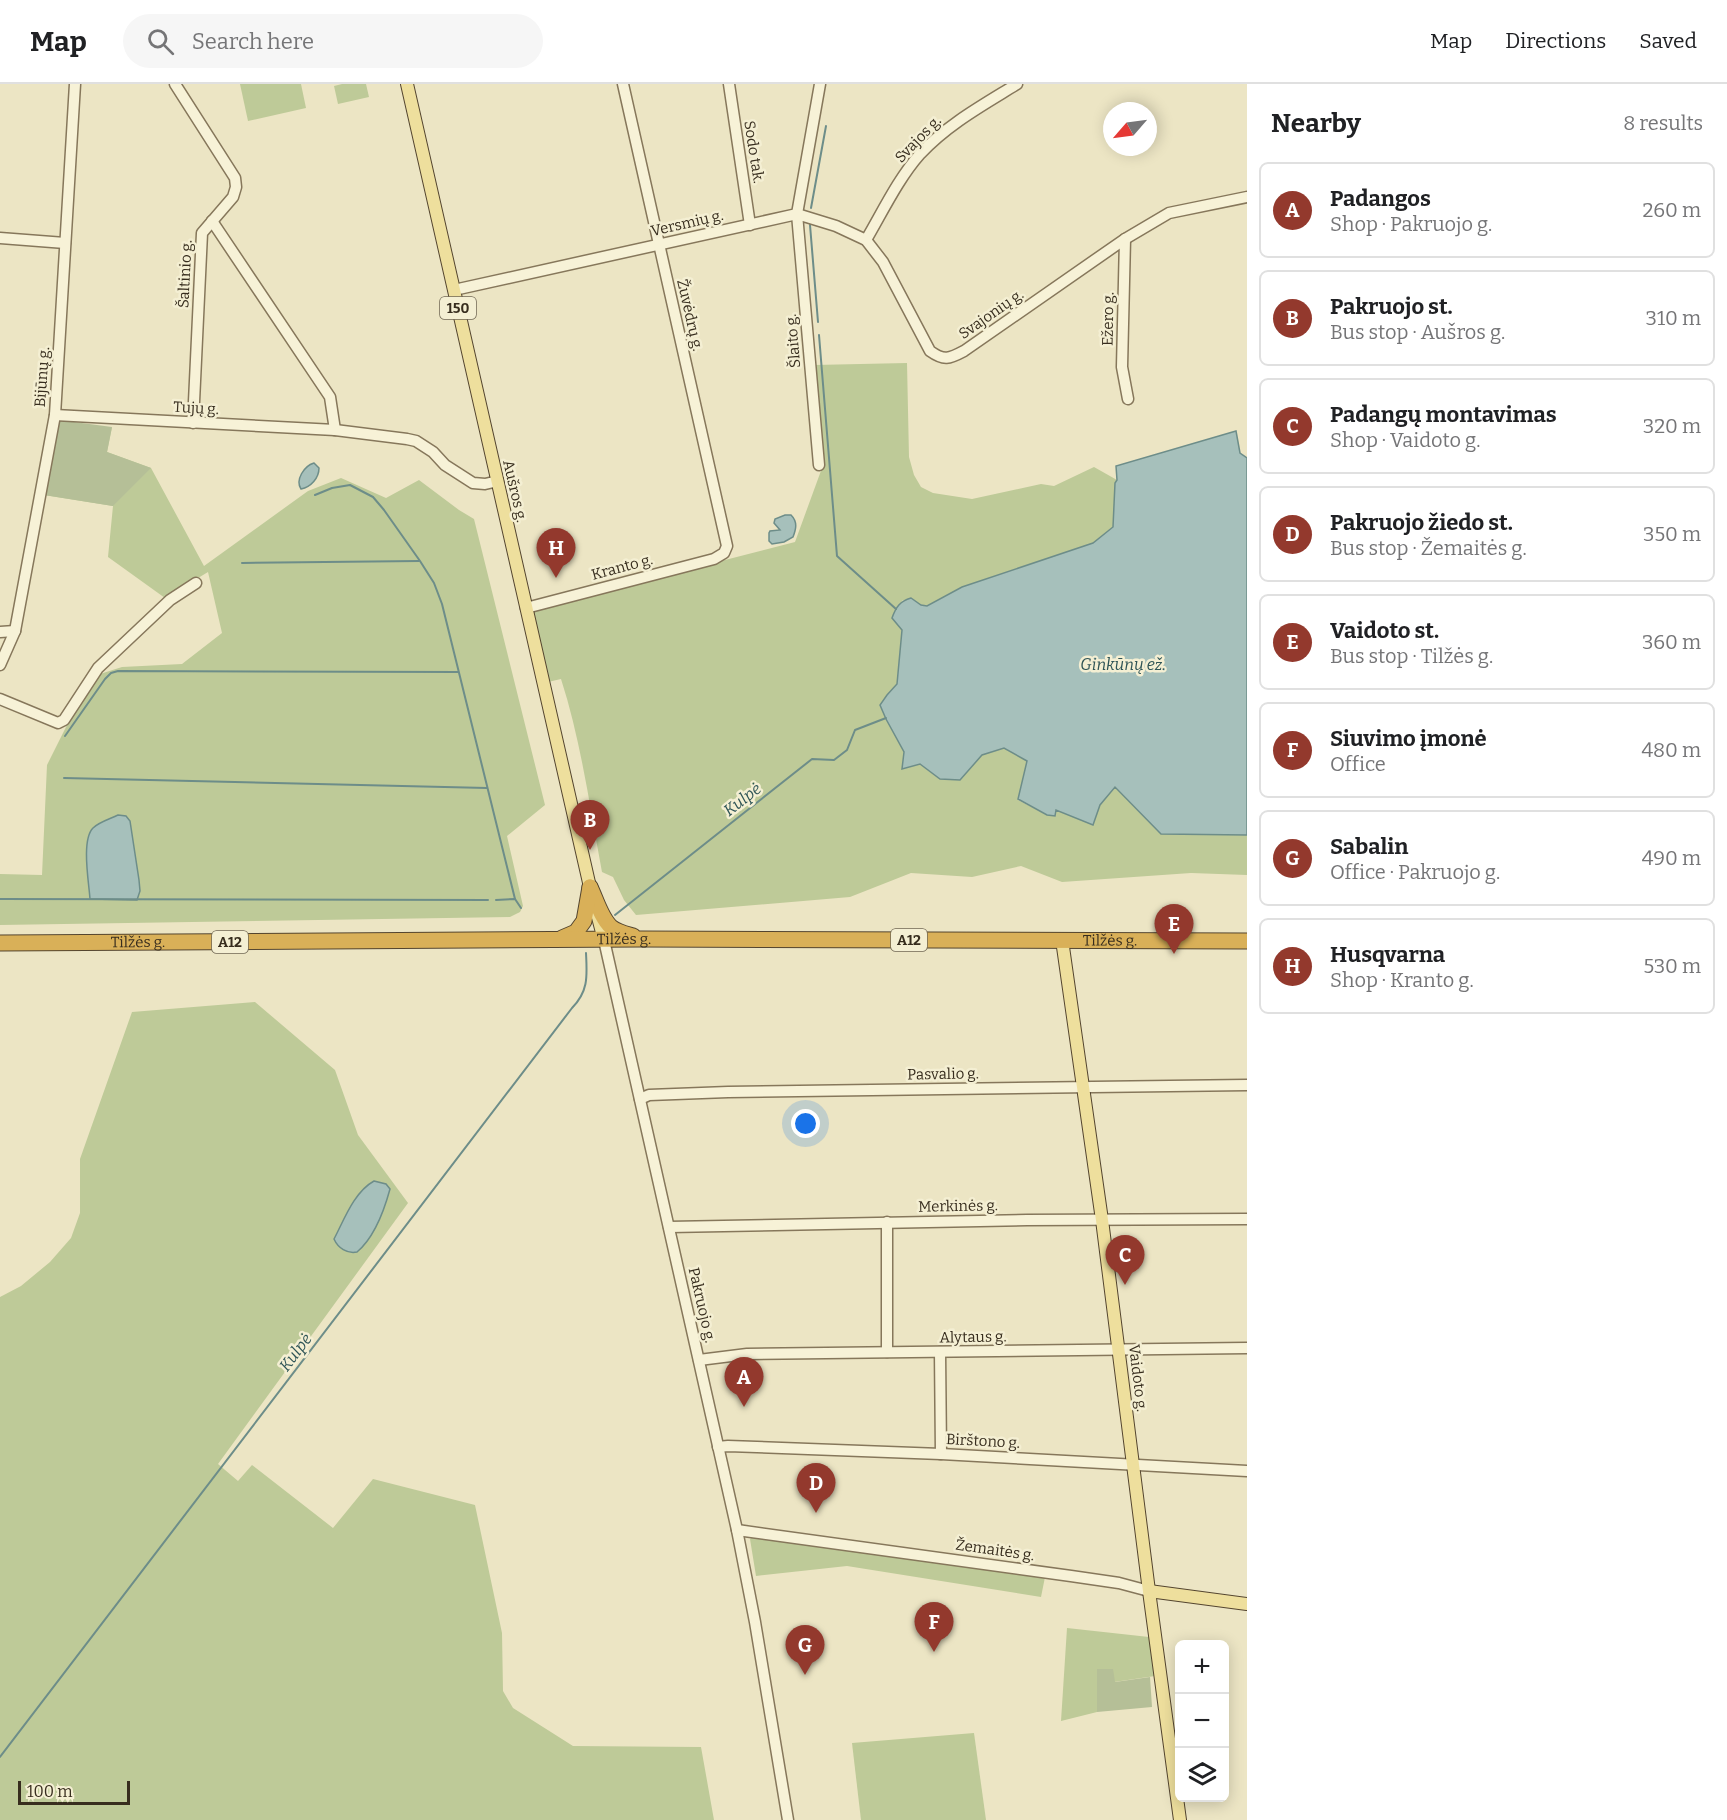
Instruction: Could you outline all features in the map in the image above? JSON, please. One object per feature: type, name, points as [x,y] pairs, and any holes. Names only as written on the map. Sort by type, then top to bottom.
[{"type":"highway","points":[[590,887],[610,927],[642,939]]},
{"type":"highway","points":[[559,940],[576,932],[584,921],[590,887]]},
{"type":"highway","name":"Tilžės g.","points":[[0,943],[642,939],[1247,941]]},
{"type":"main road","name":"Aušros g.","points":[[407,84],[604,940]]},
{"type":"main road","name":"Vaidoto g.","points":[[1062,940],[1102,1220],[1180,1820]]},
{"type":"main road","name":"Žemaitės g.","points":[[1149,1591],[1247,1604]]},
{"type":"street","name":"Bijūnų g.","points":[[0,665],[15,631],[55,414],[75,84]]},
{"type":"street","name":"Šaltinio g.","points":[[175,84],[235,178],[236,187],[233,197],[202,233],[193,423]]},
{"type":"street","name":"Žuvėdrų g.","points":[[623,84],[726,542],[724,553]]},
{"type":"street","name":"Sodo tak.","points":[[729,84],[750,225]]},
{"type":"street","points":[[797,214],[820,84]]},
{"type":"street","name":"Svajos g.","points":[[866,240],[904,175],[920,154],[959,120],[1017,84]]},
{"type":"street","name":"Svajonių g.","points":[[797,214],[836,226],[866,240],[883,262],[930,351],[940,358],[951,357],[964,351],[1125,239],[1169,213],[1247,197]]},
{"type":"street","name":"Versmių g.","points":[[454,290],[797,214]]},
{"type":"street","name":"Šlaito g.","points":[[797,214],[819,465]]},
{"type":"street","points":[[212,221],[330,397],[335,430]]},
{"type":"street","points":[[0,238],[65,243]]},
{"type":"street","name":"Ežero g.","points":[[1125,239],[1122,368],[1128,399]]},
{"type":"street","name":"Tujų g.","points":[[55,414],[335,430],[416,441],[433,452],[445,465],[473,483],[498,481]]},
{"type":"street","name":"Kranto g.","points":[[526,608],[714,559],[724,553]]},
{"type":"street","points":[[0,699],[58,723],[64,720],[98,668],[170,600],[196,583]]},
{"type":"street","points":[[0,632],[15,631]]},
{"type":"street","name":"Pakruojo g.","points":[[604,940],[737,1530],[788,1820]]},
{"type":"street","name":"Pasvalio g.","points":[[640,1099],[649,1095],[728,1092],[1247,1085]]},
{"type":"street","name":"Merkinės g.","points":[[669,1227],[887,1222],[1247,1219]]},
{"type":"street","points":[[887,1222],[887,1353]]},
{"type":"street","name":"Alytaus g.","points":[[699,1360],[747,1354],[1247,1348]]},
{"type":"street","points":[[940,1352],[941,1454]]},
{"type":"street","name":"Birštono g.","points":[[718,1447],[941,1454],[1247,1471]]},
{"type":"street","name":"Žemaitės g.","points":[[737,1530],[1119,1583],[1149,1591]]},
{"type":"green space","points":[[240,84],[301,84],[306,108],[248,121]]},
{"type":"green space","points":[[366,84],[369,97],[338,104],[334,86]]},
{"type":"green space","points":[[907,363],[909,457],[914,475],[921,487],[933,493],[972,499],[1041,484],[1054,486],[1094,467],[1117,480],[1113,527],[1093,543],[962,587],[927,606],[903,600],[896,609],[892,618],[902,630],[897,684],[887,695],[886,719],[904,752],[903,769],[920,764],[940,779],[960,780],[982,755],[1004,748],[1027,761],[1018,800],[1047,815],[1056,810],[1093,824],[1100,805],[1115,787],[1161,834],[1247,835],[1247,875],[1191,873],[1062,882],[1021,866],[972,877],[911,873],[850,897],[636,915],[624,900],[613,877],[602,872],[568,702],[561,679],[548,682],[530,610],[795,542],[822,468],[814,365]]},
{"type":"green space","points":[[59,420],[112,427],[107,452],[151,468],[113,506],[44,495]]},
{"type":"green space","points":[[112,427],[107,452],[151,468],[204,566],[308,491],[341,478],[386,498],[419,480],[474,519],[545,805],[507,836],[523,906],[520,912],[510,917],[0,925],[0,874],[42,875],[47,765],[75,709],[100,674],[122,667],[182,664],[222,633],[208,572],[165,598],[108,557],[113,506],[44,495]]},
{"type":"green space","points":[[255,1002],[335,1070],[358,1135],[408,1203],[218,1464],[238,1481],[252,1465],[333,1528],[373,1479],[475,1505],[502,1633],[503,1691],[513,1708],[573,1746],[701,1747],[714,1820],[0,1820],[0,1297],[21,1286],[50,1262],[71,1238],[80,1213],[80,1159],[132,1012]]},
{"type":"green space","points":[[753,1536],[1046,1572],[1041,1597],[847,1566],[756,1576],[750,1539]]},
{"type":"green space","points":[[1067,1628],[1149,1637],[1155,1676],[1114,1682],[1097,1669],[1097,1712],[1061,1721]]},
{"type":"green space","points":[[1097,1669],[1113,1669],[1115,1682],[1150,1677],[1152,1707],[1097,1712]]},
{"type":"green space","points":[[974,1733],[986,1820],[861,1820],[852,1743]]},
{"type":"water","name":"Ginkūnų ež.","points":[[1236,431],[1240,453],[1247,458],[1247,835],[1161,834],[1115,787],[1100,805],[1093,825],[1056,810],[1055,816],[1047,815],[1018,799],[1027,761],[1004,748],[982,755],[960,780],[940,779],[920,764],[902,769],[904,752],[880,705],[897,684],[902,630],[892,618],[899,605],[911,598],[927,606],[962,587],[1093,543],[1113,527],[1116,466]]},
{"type":"water","points":[[314,463],[319,468],[316,479],[301,489],[299,482],[301,474]]},
{"type":"water","points":[[791,515],[795,520],[796,528],[793,537],[784,542],[772,544],[769,541],[770,531],[780,530],[774,523],[775,519]]},
{"type":"water","points":[[118,815],[126,816],[130,821],[140,891],[137,900],[90,899],[87,873],[89,834],[98,824]]},
{"type":"water","points":[[374,1181],[386,1184],[390,1189],[382,1215],[369,1239],[357,1252],[346,1251],[340,1248],[334,1239],[355,1199]]},
{"type":"waterway","points":[[811,208],[826,126]]},
{"type":"waterway","points":[[810,225],[818,322]]},
{"type":"waterway","points":[[819,335],[837,556],[896,609]]},
{"type":"waterway","points":[[315,495],[332,488],[350,485],[373,497],[434,583],[442,604],[515,899]]},
{"type":"waterway","points":[[242,563],[419,561]]},
{"type":"waterway","points":[[65,736],[105,679],[111,673],[118,671],[458,672]]},
{"type":"waterway","name":"Kulpė","points":[[615,915],[812,759],[834,760],[847,750],[855,730],[886,718]]},
{"type":"waterway","points":[[64,778],[487,788]]},
{"type":"waterway","points":[[0,899],[488,900]]},
{"type":"waterway","points":[[496,900],[515,899],[521,908]]},
{"type":"waterway","name":"Kulpė","points":[[0,1757],[578,1002],[586,982],[586,953]]},
{"type":"place","name":"Husqvarna","points":[[556,578]]},
{"type":"place","name":"Pakruojo st.","points":[[590,850]]},
{"type":"place","name":"Vaidoto st.","points":[[1174,954]]},
{"type":"place","name":"Padangų montavimas","points":[[1125,1285]]},
{"type":"place","name":"Padangos","points":[[744,1407]]},
{"type":"place","name":"Pakruojo žiedo st.","points":[[816,1513]]},
{"type":"place","name":"Siuvimo įmonė","points":[[934,1652]]},
{"type":"place","name":"Sabalin","points":[[805,1675]]}]
